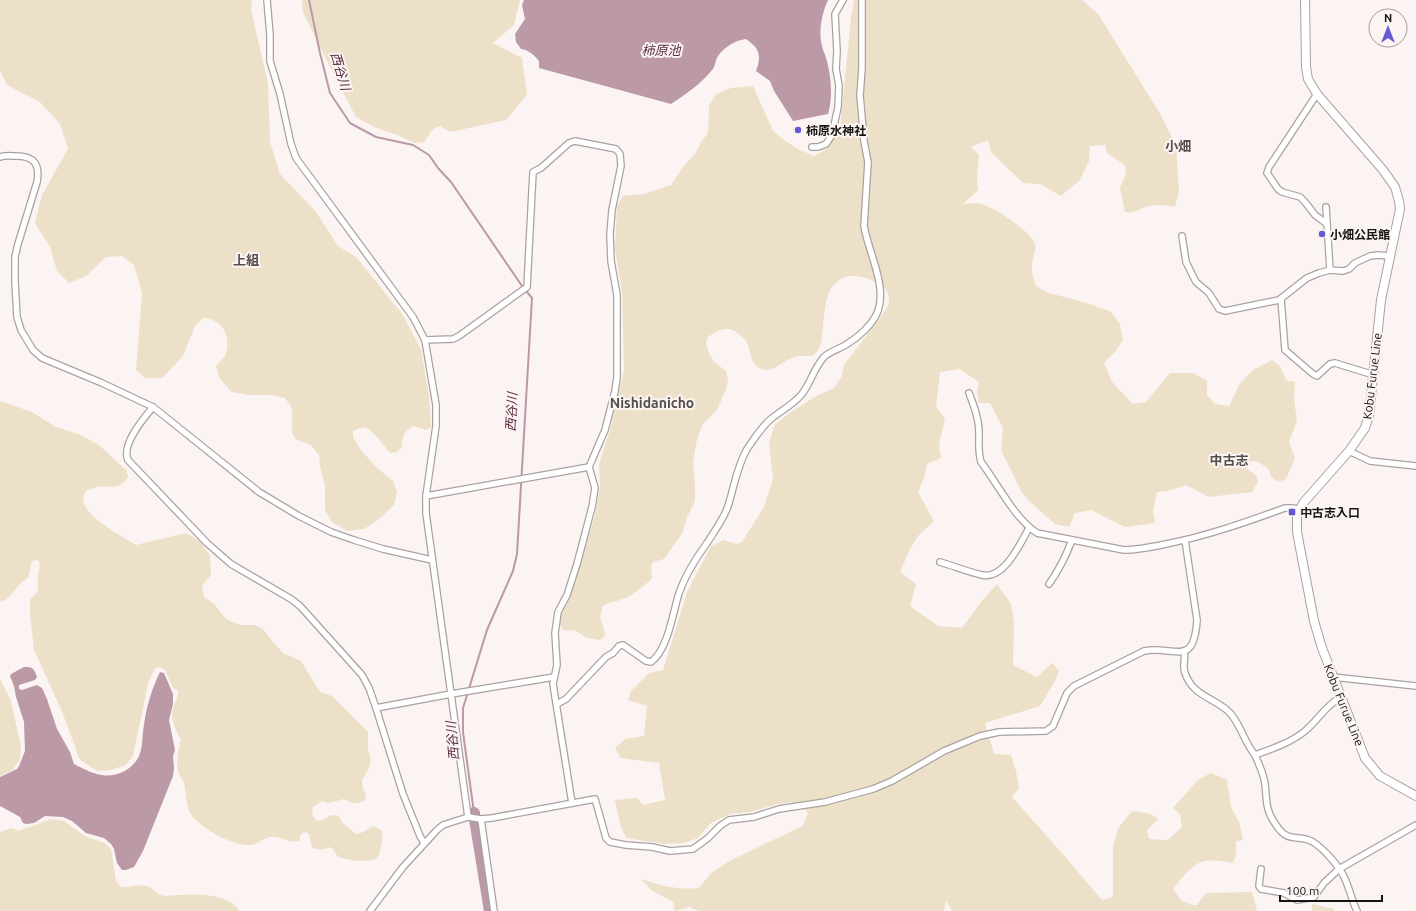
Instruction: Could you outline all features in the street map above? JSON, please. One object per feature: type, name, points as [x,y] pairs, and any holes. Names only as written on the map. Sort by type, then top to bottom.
[{"type":"main road","name":"Kobu Furue Line","points":[[1304,0],[1306,67],[1308,79],[1317,94],[1396,187],[1400,209],[1381,300],[1374,375],[1367,422],[1359,437],[1299,509],[1296,523],[1297,532],[1314,621],[1322,648],[1365,758],[1380,776],[1416,796]]},
{"type":"street","points":[[267,0],[270,35],[270,61],[280,94],[291,144],[296,158],[413,317],[425,340],[436,405],[436,426],[426,496],[426,513],[468,817]]},
{"type":"street","points":[[812,147],[818,147],[826,144],[832,135],[838,107],[839,86],[836,69],[837,51],[835,14],[843,0]]},
{"type":"street","points":[[557,704],[566,699],[606,657],[613,654],[619,646],[623,645],[646,661],[650,662],[655,659],[665,642],[679,592],[704,547],[721,521],[727,508],[736,476],[747,449],[771,419],[794,402],[802,394],[824,357],[859,335],[870,324],[878,312],[880,291],[875,264],[865,236],[864,226],[868,162],[864,141],[860,94],[862,68],[862,0]]},
{"type":"street","points":[[1317,94],[1269,167],[1267,173],[1278,189],[1282,192],[1300,197],[1311,211],[1327,224]]},
{"type":"street","points":[[425,340],[453,339],[459,336],[525,289],[533,172],[541,168],[569,143],[575,141],[616,149],[620,154],[621,166],[612,210],[610,234],[611,261],[617,295],[617,377],[605,430],[589,467],[595,488],[592,507],[569,589],[558,612],[555,633],[557,665],[553,684],[572,803]]},
{"type":"street","points":[[0,157],[27,157],[36,163],[39,172],[15,257],[14,282],[17,317],[21,330],[33,350],[42,358],[102,383],[152,407],[259,492],[299,516],[332,532],[382,549],[432,560]]},
{"type":"street","points":[[1326,207],[1330,270]]},
{"type":"street","points":[[1182,236],[1186,262],[1196,282],[1209,293],[1219,309],[1225,311],[1282,299],[1294,287],[1307,278],[1319,273],[1330,270],[1343,271],[1349,269],[1355,263],[1370,256],[1390,256]]},
{"type":"street","points":[[1282,299],[1285,350],[1313,374],[1317,376],[1330,364],[1336,363],[1374,375]]},
{"type":"street","points":[[969,393],[976,412],[980,462],[1029,528],[1037,533],[1090,542],[1124,550],[1134,550],[1214,533],[1285,508],[1299,509]]},
{"type":"street","points":[[152,407],[130,441],[126,452],[128,460],[207,543],[231,564],[291,599],[300,606],[362,676],[369,688],[376,708],[403,794],[424,843]]},
{"type":"street","points":[[1348,451],[1370,460],[1416,466]]},
{"type":"street","points":[[426,496],[589,467]]},
{"type":"street","points":[[940,562],[983,576],[996,573],[1004,567],[1029,528]]},
{"type":"street","points":[[1049,584],[1058,571],[1072,540]]},
{"type":"street","points":[[370,911],[384,891],[424,843],[443,825],[468,817],[480,819],[595,799],[606,838],[610,842],[652,847],[670,851],[693,849],[729,820],[754,817],[779,809],[825,802],[873,789],[904,774],[944,751],[980,736],[999,732],[1046,731],[1053,726],[1067,693],[1074,686],[1144,650],[1151,649],[1177,653],[1184,652],[1192,643],[1196,633],[1197,620],[1185,540]]},
{"type":"street","points":[[1184,652],[1185,655],[1183,666],[1190,682],[1204,697],[1230,713],[1249,748],[1255,755],[1264,778],[1266,806],[1276,826],[1282,833],[1290,837],[1312,841],[1318,846],[1339,869],[1345,879],[1357,911]]},
{"type":"street","points":[[376,708],[554,677]]},
{"type":"street","points":[[1333,677],[1416,686]]},
{"type":"street","points":[[1255,755],[1298,736],[1310,726],[1332,702],[1341,697]]},
{"type":"street","points":[[480,819],[494,911]]},
{"type":"street","points":[[1261,869],[1259,886],[1261,889],[1284,893],[1297,900],[1314,897],[1324,883],[1339,869],[1416,825]]},
{"type":"shaded area","points":[[0,0],[252,0],[251,10],[268,83],[270,142],[280,174],[316,212],[338,246],[356,257],[403,315],[421,350],[429,396],[431,427],[426,430],[414,426],[404,434],[402,447],[397,452],[390,453],[369,429],[362,428],[353,431],[353,437],[361,450],[376,467],[393,481],[397,492],[394,505],[379,519],[364,529],[347,531],[332,522],[325,510],[325,485],[319,455],[311,445],[295,439],[292,431],[292,408],[285,398],[270,395],[248,395],[232,392],[220,379],[216,366],[225,355],[227,340],[224,329],[215,321],[203,318],[195,326],[183,356],[162,378],[145,378],[136,370],[142,293],[134,265],[122,256],[106,257],[86,276],[69,283],[57,271],[50,247],[35,223],[42,195],[68,149],[60,124],[40,102],[7,85],[0,71]]},
{"type":"shaded area","points":[[302,0],[520,0],[514,25],[493,43],[522,58],[527,95],[506,120],[450,132],[440,126],[433,129],[424,142],[415,143],[374,127],[356,117],[303,12]]},
{"type":"shaded area","points":[[854,0],[1082,0],[1098,14],[1159,112],[1176,145],[1179,192],[1175,207],[1153,205],[1134,212],[1125,212],[1120,188],[1126,174],[1125,165],[1107,153],[1105,145],[1090,146],[1089,161],[1079,181],[1061,196],[1040,184],[1023,183],[991,152],[988,140],[971,147],[979,155],[977,177],[978,190],[963,204],[979,203],[994,209],[1003,214],[1027,233],[1035,244],[1032,270],[1036,286],[1048,293],[1077,300],[1110,311],[1120,324],[1123,340],[1115,352],[1104,363],[1112,382],[1133,404],[1146,402],[1170,373],[1193,373],[1207,381],[1207,395],[1215,404],[1229,406],[1239,385],[1253,370],[1272,360],[1280,366],[1286,380],[1295,382],[1294,398],[1297,421],[1289,442],[1295,458],[1286,479],[1279,482],[1272,478],[1268,468],[1256,461],[1239,463],[1256,475],[1258,482],[1252,492],[1209,497],[1186,485],[1168,491],[1157,492],[1153,511],[1155,523],[1125,527],[1091,510],[1075,513],[1069,527],[1055,524],[1028,500],[1021,491],[1001,450],[1003,428],[990,403],[979,403],[977,393],[979,382],[959,369],[940,372],[936,407],[945,419],[939,445],[941,458],[927,464],[924,478],[918,492],[934,521],[918,536],[910,549],[900,572],[916,584],[910,606],[938,626],[962,628],[981,602],[997,584],[1011,604],[1014,622],[1013,665],[1037,677],[1052,663],[1059,671],[1055,681],[1040,706],[985,723],[994,754],[1011,755],[1019,788],[1012,797],[1102,900],[1113,897],[1113,847],[1118,828],[1132,811],[1151,814],[1158,819],[1147,830],[1149,839],[1168,840],[1182,827],[1180,814],[1173,808],[1198,780],[1211,773],[1227,780],[1231,807],[1239,822],[1243,840],[1236,841],[1236,854],[1233,863],[1212,860],[1201,862],[1189,870],[1173,889],[1182,901],[1196,906],[1206,893],[1252,892],[1257,911],[952,911],[946,900],[944,911],[699,911],[689,907],[675,911],[673,902],[651,890],[641,879],[669,887],[699,888],[711,873],[731,860],[803,826],[808,813],[799,802],[778,804],[750,812],[730,814],[711,823],[698,838],[684,843],[664,844],[626,838],[620,824],[615,800],[637,798],[643,805],[665,800],[659,763],[621,758],[615,748],[625,739],[644,736],[647,706],[628,700],[631,691],[649,673],[663,670],[687,592],[711,546],[724,540],[736,544],[742,542],[764,507],[773,479],[769,443],[775,424],[818,395],[834,388],[842,376],[844,365],[888,306],[889,297],[883,287],[871,280],[857,276],[842,278],[829,292],[825,306],[820,347],[813,356],[799,356],[791,358],[770,370],[761,369],[755,364],[747,343],[736,332],[725,329],[708,337],[706,344],[709,353],[714,362],[726,371],[728,377],[727,387],[717,410],[703,424],[697,439],[693,463],[695,501],[687,517],[683,532],[664,559],[653,562],[651,566],[652,579],[629,596],[603,606],[600,617],[605,633],[604,637],[600,640],[587,638],[574,630],[564,631],[560,625],[560,619],[573,588],[595,515],[600,487],[599,464],[610,430],[624,370],[622,292],[615,249],[617,206],[623,196],[644,194],[671,185],[683,167],[695,154],[701,142],[708,133],[709,106],[716,94],[731,88],[753,86],[773,131],[784,140],[798,149],[814,156],[825,150],[840,129]]},
{"type":"shaded area","points":[[0,401],[32,412],[56,427],[81,435],[100,446],[127,471],[128,477],[121,485],[114,487],[96,487],[86,491],[83,499],[85,506],[90,513],[113,531],[136,545],[186,533],[200,541],[210,556],[211,575],[202,586],[204,597],[214,604],[226,619],[240,625],[255,625],[263,629],[283,653],[301,661],[320,692],[332,696],[368,732],[368,750],[371,760],[368,770],[362,780],[363,789],[366,794],[365,800],[359,803],[352,803],[344,799],[329,803],[322,801],[313,807],[312,814],[316,820],[320,821],[332,815],[339,816],[342,822],[356,834],[374,826],[382,831],[380,852],[377,859],[357,861],[338,857],[333,849],[329,847],[323,849],[312,848],[309,834],[306,832],[301,835],[299,841],[295,842],[278,837],[270,837],[258,843],[243,845],[218,836],[197,821],[188,809],[184,783],[178,772],[177,766],[178,751],[181,740],[174,725],[172,713],[178,691],[173,688],[165,670],[159,667],[155,668],[148,684],[133,756],[126,765],[111,770],[97,771],[80,760],[61,709],[34,650],[30,600],[38,589],[39,561],[32,561],[28,578],[22,582],[6,600],[0,601]]},
{"type":"shaded area","points":[[0,679],[11,701],[21,747],[20,759],[13,770],[0,776]]},
{"type":"shaded area","points":[[51,819],[64,821],[85,836],[105,843],[111,849],[116,881],[121,887],[146,886],[165,896],[211,896],[227,900],[239,911],[0,911],[0,832],[11,828],[19,831]]},
{"type":"shaded area","points":[[1312,904],[1334,909],[1335,911],[1312,911]]},
{"type":"water","name":"柿原池","points":[[524,0],[828,0],[822,17],[820,35],[830,80],[831,101],[828,114],[793,121],[774,91],[770,81],[756,71],[759,61],[758,52],[746,39],[734,42],[727,47],[718,56],[715,65],[708,75],[671,104],[539,68],[539,61],[529,52],[521,49],[516,42],[515,34],[525,19],[522,5]]},
{"type":"water","points":[[24,667],[33,669],[37,677],[35,680],[19,685],[19,689],[22,690],[37,685],[42,688],[57,729],[70,752],[74,764],[91,772],[103,775],[115,774],[127,770],[139,756],[150,698],[160,672],[164,673],[173,694],[173,704],[169,720],[175,750],[173,756],[173,776],[143,851],[134,867],[122,870],[117,863],[114,849],[111,844],[104,838],[86,833],[72,821],[63,817],[45,816],[34,823],[26,824],[23,823],[20,817],[0,806],[0,777],[17,769],[25,751],[24,722],[10,676]]},
{"type":"waterway","name":"西谷川","points":[[309,0],[330,93],[350,123],[376,137],[413,145],[429,155],[438,168],[451,182],[522,286],[532,298],[517,554],[513,571],[487,630],[463,708],[463,732],[474,813]]},
{"type":"waterway","name":"西谷川","points":[[474,813],[490,911]]},
{"type":"place","name":"柿原水神社","points":[[798,130]]},
{"type":"place","name":"小畑公民館","points":[[1322,234]]},
{"type":"place","name":"中古志入口","points":[[1292,512]]},
{"type":"district","name":"小畑","points":[[1178,146]]},
{"type":"district","name":"上組","points":[[246,260]]},
{"type":"district","name":"Nishidanicho","points":[[652,403]]},
{"type":"district","name":"中古志","points":[[1229,460]]}]
